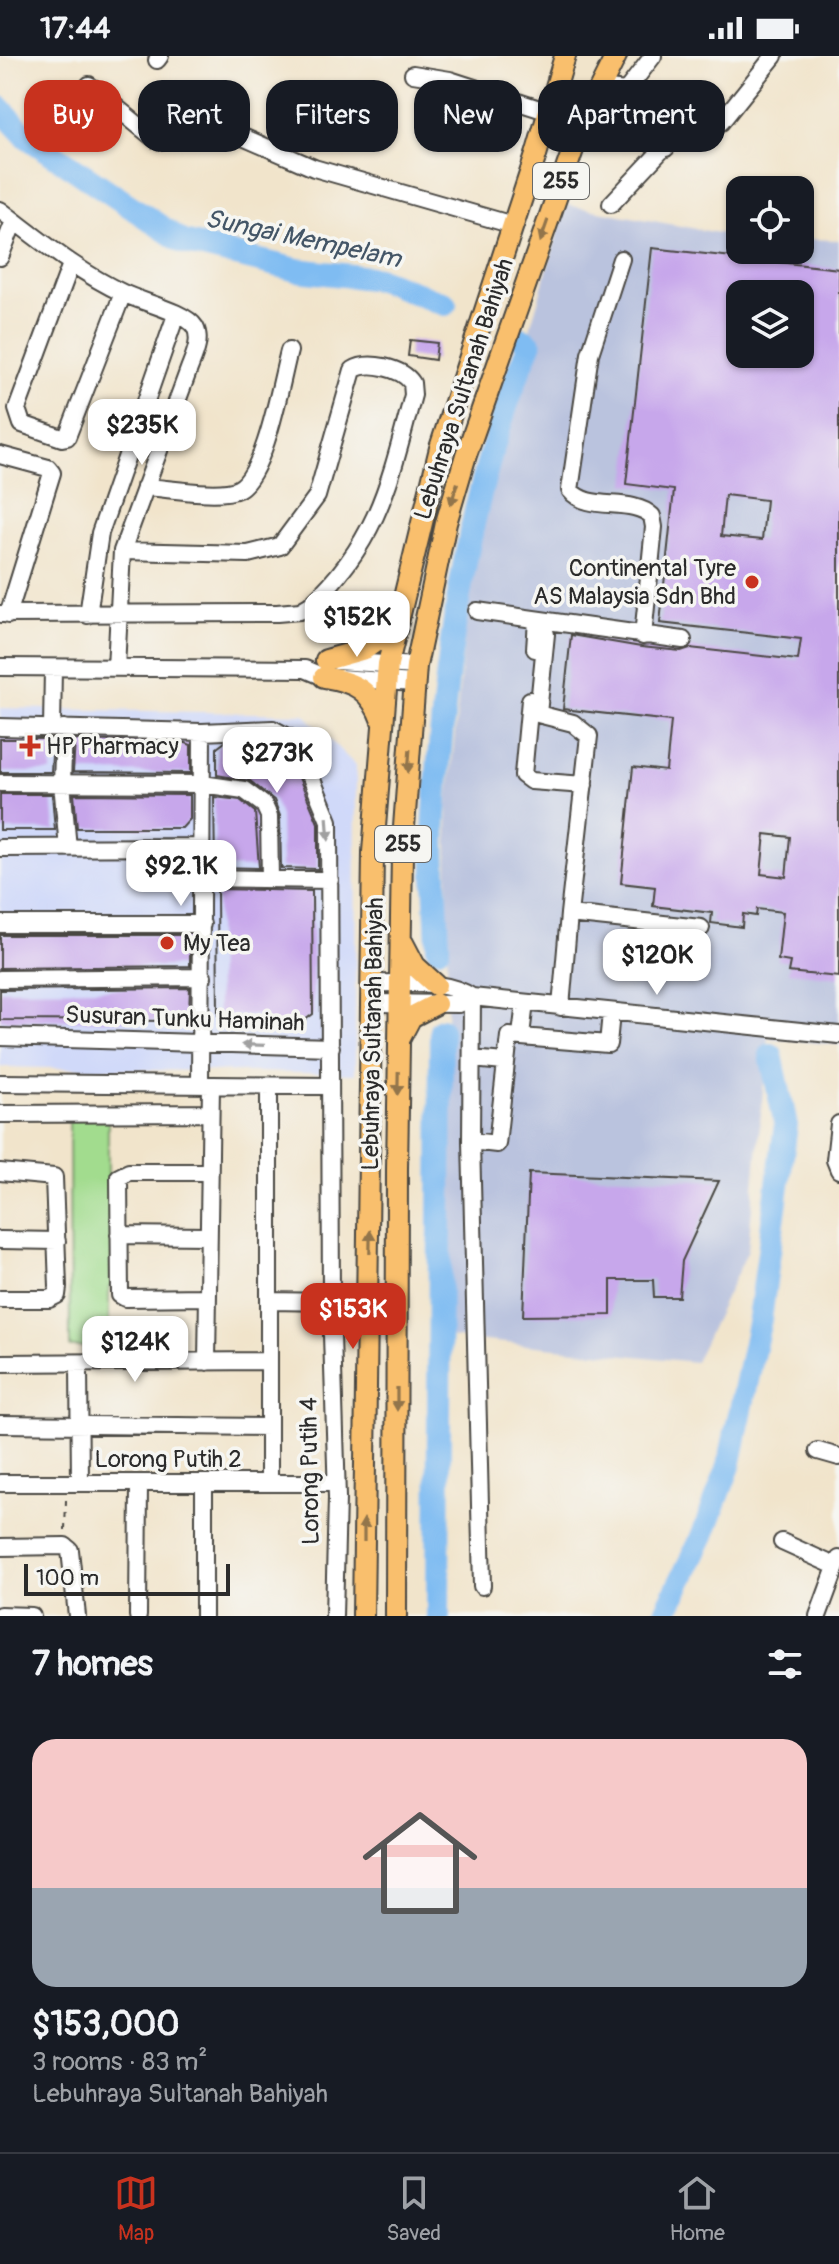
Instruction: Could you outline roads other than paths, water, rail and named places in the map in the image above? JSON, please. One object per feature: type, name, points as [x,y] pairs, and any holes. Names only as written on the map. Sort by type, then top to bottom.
[{"type":"main road","name":"Lebuhraya Sultanah Bahiyah","points":[[558,80],[565,56]]},
{"type":"main road","name":"Lebuhraya Sultanah Bahiyah","points":[[603,80],[616,56]]},
{"type":"main road","name":"Lebuhraya Sultanah Bahiyah","points":[[363,1612],[373,852],[387,672],[421,517],[468,355],[489,300],[538,147]]},
{"type":"main road","name":"Lebuhraya Sultanah Bahiyah","points":[[396,1613],[402,854],[415,675],[446,523],[495,366],[572,152]]},
{"type":"main road","points":[[325,668],[365,649],[396,627]]},
{"type":"main road","points":[[325,668],[368,693],[382,721]]},
{"type":"main road","points":[[399,1044],[402,1030],[411,1017],[436,995],[415,966],[401,935]]},
{"type":"main road","points":[[363,1612],[396,1613]]},
{"type":"street","points":[[636,80],[653,56]]},
{"type":"street","points":[[725,117],[774,56]]},
{"type":"street","points":[[413,74],[450,80],[538,108]]},
{"type":"street","points":[[122,112],[160,141],[181,121],[213,124],[314,168],[513,225]]},
{"type":"street","points":[[611,204],[662,152]]},
{"type":"street","points":[[0,210],[71,264],[123,293],[190,321],[199,339],[122,551],[116,668]]},
{"type":"street","points":[[0,257],[14,221]]},
{"type":"street","points":[[621,259],[590,354],[570,490],[578,498],[641,510],[652,516],[654,527],[643,636]]},
{"type":"street","points":[[71,264],[17,409],[22,424],[67,437],[123,293]]},
{"type":"street","points":[[88,615],[100,533],[176,315]]},
{"type":"street","points":[[145,487],[228,492],[246,483],[258,464],[289,351]]},
{"type":"street","points":[[2,455],[48,468],[52,473],[4,614],[120,616],[289,612],[310,605],[362,542],[382,507],[413,395],[408,377],[370,366],[353,370],[317,496],[280,546],[248,554],[122,551]]},
{"type":"street","points":[[477,611],[542,627],[683,640]]},
{"type":"street","points":[[542,627],[538,714],[586,729],[589,736],[561,1007]]},
{"type":"street","points":[[542,627],[523,775],[531,781],[584,785]]},
{"type":"street","points":[[0,667],[325,668],[415,675]]},
{"type":"street","points":[[53,668],[68,848]]},
{"type":"street","points":[[0,727],[202,732],[202,1043],[210,1113],[206,1236],[207,1362]]},
{"type":"street","name":"Susuran Tunku Haminah","points":[[0,1037],[331,1047],[329,821],[296,741],[287,734],[273,729],[202,732]]},
{"type":"street","points":[[0,783],[202,784],[244,790],[264,805],[269,816],[270,879]]},
{"type":"street","points":[[0,848],[200,847]]},
{"type":"street","points":[[201,878],[330,880]]},
{"type":"street","points":[[569,914],[701,928]]},
{"type":"street","points":[[0,924],[202,924]]},
{"type":"street","points":[[0,979],[203,977]]},
{"type":"street","points":[[372,993],[400,984],[458,1004],[472,997],[839,1035]]},
{"type":"street","points":[[372,993],[399,1005],[436,995]]},
{"type":"street","points":[[472,997],[471,1141],[482,1586]]},
{"type":"street","points":[[521,1035],[525,1003]]},
{"type":"street","points":[[471,1141],[497,1144],[509,1036],[608,1044],[611,1013]]},
{"type":"street","name":"Lorong Putih 4","points":[[331,1047],[331,1302],[336,1483],[334,1616]]},
{"type":"street","points":[[472,1059],[504,1062]]},
{"type":"street","points":[[0,1083],[330,1086]]},
{"type":"street","points":[[269,1086],[269,1483]]},
{"type":"street","points":[[0,1114],[210,1113]]},
{"type":"street","points":[[839,1124],[835,1160],[839,1170]]},
{"type":"street","points":[[0,1172],[54,1177],[57,1241],[57,1295],[49,1299],[0,1299]]},
{"type":"street","points":[[206,1297],[125,1298],[119,1290],[119,1177],[122,1173],[208,1172]]},
{"type":"street","points":[[119,1235],[206,1236]]},
{"type":"street","points":[[0,1240],[57,1241]]},
{"type":"street","points":[[270,1301],[331,1302]]},
{"type":"street","points":[[0,1363],[79,1365],[269,1361]]},
{"type":"street","points":[[74,1483],[79,1425],[79,1365]]},
{"type":"street","points":[[0,1424],[269,1427]]},
{"type":"street","points":[[818,1451],[839,1457]]},
{"type":"street","name":"Lorong Putih 2","points":[[0,1483],[336,1483]]},
{"type":"street","points":[[138,1616],[139,1483]]},
{"type":"street","points":[[204,1483],[204,1616]]},
{"type":"street","points":[[782,1542],[837,1562],[822,1615]]},
{"type":"street","points":[[0,1547],[65,1546],[73,1557],[77,1616]]},
{"type":"street","points":[[4,1615],[32,1616]]},
{"type":"waterway","name":"Sungai Mempelam","points":[[0,108],[26,136],[183,242],[297,270],[379,279],[445,304]]},
{"type":"waterway","name":"Sungai Mempelam","points":[[438,948],[435,814],[453,634],[475,515],[490,457],[530,344],[523,339]]},
{"type":"waterway","name":"Sungai Mempelam","points":[[438,1616],[441,1030]]},
{"type":"waterway","points":[[664,1616],[703,1535],[729,1466],[760,1319],[786,1125],[771,1055]]},
{"type":"place","name":"Continental Tyre AS Malaysia Sdn Bhd","points":[[752,582]]},
{"type":"place","name":"HP Pharmacy","points":[[30,746]]},
{"type":"place","name":"My Tea","points":[[167,943]]}]
